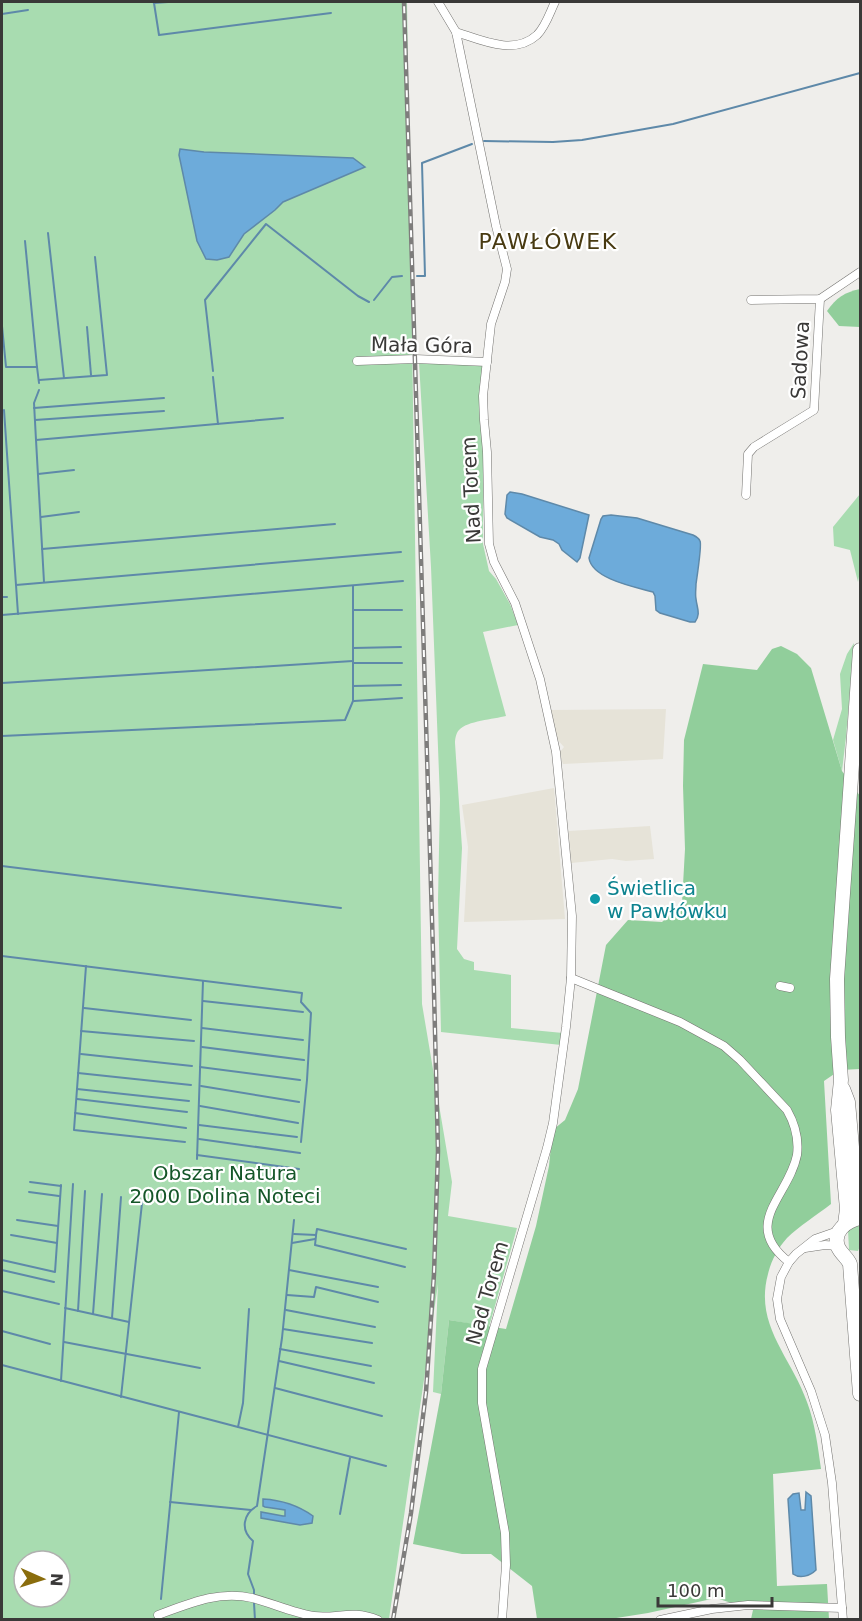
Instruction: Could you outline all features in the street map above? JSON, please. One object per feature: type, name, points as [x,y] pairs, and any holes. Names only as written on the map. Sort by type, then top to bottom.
[{"type":"highway","points":[[861,650],[838,968],[840,1080],[838,1110],[847,1209],[837,1239],[850,1264],[861,1394]]},
{"type":"highway","points":[[840,1080],[848,1102],[855,1192],[861,1218],[851,1221],[842,1228]]},
{"type":"highway","points":[[842,1251],[861,1254]]},
{"type":"street","name":"Nad Torem","points":[[438,2],[456,32],[507,269],[491,324],[483,396],[489,544],[494,561],[515,603],[540,679],[556,752],[572,916],[571,978],[564,1045],[548,1148],[482,1369],[482,1403],[505,1533],[506,1565],[502,1620]]},
{"type":"street","points":[[456,32],[493,44],[518,44],[528,41],[538,34],[545,24],[555,2]]},
{"type":"street","points":[[751,300],[820,299],[861,272]]},
{"type":"street","name":"Sadowa","points":[[746,495],[748,454],[754,447],[814,410],[820,299]]},
{"type":"street","name":"Mała Góra","points":[[357,361],[415,358],[487,362]]},
{"type":"street","points":[[571,978],[680,1022],[724,1046],[787,1110],[796,1131],[797,1154],[790,1174],[773,1206],[767,1227],[772,1245],[789,1262]]},
{"type":"street","points":[[780,987],[790,988]]},
{"type":"street","points":[[842,1228],[826,1237],[814,1239],[789,1262],[778,1284],[778,1306],[780,1319],[811,1391],[825,1435],[832,1483],[843,1620]]},
{"type":"street","points":[[803,1249],[825,1245],[842,1251]]},
{"type":"street","points":[[158,1615],[201,1600],[229,1595],[251,1598],[317,1616],[350,1613],[378,1620]]},
{"type":"street","points":[[660,1620],[712,1609],[748,1605],[842,1608]]},
{"type":"shaded area","points":[[666,709],[663,759],[563,764],[559,753],[564,747],[557,739],[551,710]]},
{"type":"shaded area","points":[[554,788],[565,919],[464,922],[468,847],[462,805]]},
{"type":"shaded area","points":[[650,826],[654,859],[626,861],[612,859],[571,863],[569,831]]},
{"type":"green space","name":"Obszar Natura 2000 Dolina Noteci","points":[[2,2],[407,2],[422,1004],[452,1182],[448,1216],[517,1228],[489,1327],[449,1320],[441,1394],[433,1392],[438,1284],[389,1619],[2,1619]]},
{"type":"green space","points":[[860,289],[860,327],[839,326],[827,311],[841,296]]},
{"type":"green space","points":[[419,362],[484,366],[483,544],[489,571],[510,604],[518,625],[483,632],[506,716],[468,724],[459,730],[455,738],[462,848],[457,949],[464,959],[474,962],[474,970],[511,975],[511,1028],[563,1033],[561,1045],[441,1032],[438,900],[440,799],[431,567]]},
{"type":"green space","points":[[860,494],[858,582],[850,550],[834,546],[833,527]]},
{"type":"green space","points":[[854,643],[842,771],[833,740],[842,709],[840,674],[847,654]]},
{"type":"green space","points":[[781,646],[797,654],[811,668],[842,771],[860,796],[860,1069],[840,1070],[824,1081],[831,1204],[797,1229],[784,1242],[771,1264],[765,1292],[770,1325],[810,1410],[821,1469],[773,1474],[777,1586],[827,1584],[829,1619],[751,1619],[753,1610],[716,1598],[610,1619],[537,1619],[532,1586],[491,1554],[462,1554],[413,1544],[441,1394],[449,1320],[506,1329],[536,1226],[549,1166],[554,1129],[565,1120],[578,1089],[606,945],[628,920],[662,922],[682,903],[685,849],[684,740],[703,664],[757,670],[772,649]]},
{"type":"green space","points":[[859,1225],[860,1246],[858,1251],[849,1250],[848,1230],[850,1227]]},
{"type":"water","points":[[180,149],[353,158],[365,167],[283,202],[244,234],[229,257],[217,260],[206,259],[197,241],[179,155]]},
{"type":"water","points":[[510,492],[589,515],[580,558],[577,562],[553,540],[540,537],[507,518],[505,514],[507,495]]},
{"type":"water","points":[[603,516],[637,518],[693,535],[699,539],[696,584],[698,614],[695,622],[660,613],[656,610],[653,592],[615,581],[606,577],[592,565],[589,558],[601,519]]},
{"type":"water","points":[[806,1492],[811,1496],[816,1570],[802,1577],[793,1574],[788,1499],[793,1494],[799,1493],[801,1510],[805,1510]]},
{"type":"water","points":[[263,1499],[296,1506],[313,1516],[312,1523],[300,1525],[261,1518],[261,1512],[285,1516],[285,1510],[263,1506]]},
{"type":"waterway","points":[[153,2],[168,2]]},
{"type":"waterway","points":[[154,3],[159,35],[331,13]]},
{"type":"waterway","points":[[2,14],[28,10]]},
{"type":"waterway","points":[[484,141],[582,140],[673,124],[860,73]]},
{"type":"waterway","points":[[417,276],[425,276],[422,163],[472,144]]},
{"type":"waterway","points":[[213,371],[205,300],[266,224],[358,296],[369,302]]},
{"type":"waterway","points":[[48,233],[64,378]]},
{"type":"waterway","points":[[25,241],[37,367]]},
{"type":"waterway","points":[[39,380],[107,375],[95,257]]},
{"type":"waterway","points":[[374,300],[392,277],[402,276]]},
{"type":"waterway","points":[[2,326],[6,367],[37,367],[39,383]]},
{"type":"waterway","points":[[87,327],[91,375]]},
{"type":"waterway","points":[[213,377],[218,424]]},
{"type":"waterway","points":[[36,440],[34,403],[39,390]]},
{"type":"waterway","points":[[34,408],[164,398]]},
{"type":"waterway","points":[[4,410],[16,585]]},
{"type":"waterway","points":[[35,420],[164,411]]},
{"type":"waterway","points":[[44,582],[36,440],[283,418]]},
{"type":"waterway","points":[[38,474],[74,470]]},
{"type":"waterway","points":[[41,517],[79,512]]},
{"type":"waterway","points":[[42,549],[335,524]]},
{"type":"waterway","points":[[18,614],[16,585],[401,552]]},
{"type":"waterway","points":[[2,615],[403,581]]},
{"type":"waterway","points":[[2,736],[345,720],[353,701],[353,586]]},
{"type":"waterway","points":[[2,597],[7,597]]},
{"type":"waterway","points":[[354,610],[402,610]]},
{"type":"waterway","points":[[353,648],[401,647]]},
{"type":"waterway","points":[[2,683],[353,661]]},
{"type":"waterway","points":[[354,663],[402,663]]},
{"type":"waterway","points":[[353,686],[401,685]]},
{"type":"waterway","points":[[354,701],[402,698]]},
{"type":"waterway","points":[[2,866],[341,908]]},
{"type":"waterway","points":[[2,956],[302,993],[301,1002],[311,1013],[301,1142]]},
{"type":"waterway","points":[[86,966],[74,1130],[185,1142]]},
{"type":"waterway","points":[[197,1159],[203,981]]},
{"type":"waterway","points":[[203,1001],[303,1012]]},
{"type":"waterway","points":[[84,1008],[191,1020]]},
{"type":"waterway","points":[[202,1028],[303,1040]]},
{"type":"waterway","points":[[81,1031],[194,1041]]},
{"type":"waterway","points":[[202,1047],[304,1060]]},
{"type":"waterway","points":[[81,1054],[192,1066]]},
{"type":"waterway","points":[[200,1067],[300,1080]]},
{"type":"waterway","points":[[78,1073],[191,1085]]},
{"type":"waterway","points":[[201,1086],[299,1102]]},
{"type":"waterway","points":[[77,1089],[189,1101]]},
{"type":"waterway","points":[[77,1099],[187,1112]]},
{"type":"waterway","points":[[200,1106],[298,1123]]},
{"type":"waterway","points":[[75,1113],[186,1128]]},
{"type":"waterway","points":[[199,1125],[297,1137]]},
{"type":"waterway","points":[[199,1139],[300,1153]]},
{"type":"waterway","points":[[197,1155],[299,1169]]},
{"type":"waterway","points":[[30,1182],[61,1186]]},
{"type":"waterway","points":[[61,1381],[73,1184]]},
{"type":"waterway","points":[[2,1260],[55,1272],[61,1185]]},
{"type":"waterway","points":[[78,1311],[85,1191]]},
{"type":"waterway","points":[[29,1192],[59,1196]]},
{"type":"waterway","points":[[93,1314],[102,1194]]},
{"type":"waterway","points":[[121,1397],[143,1194]]},
{"type":"waterway","points":[[112,1318],[121,1197]]},
{"type":"waterway","points":[[17,1220],[58,1226]]},
{"type":"waterway","points":[[254,1596],[248,1574],[253,1541],[246,1532],[245,1522],[249,1513],[257,1506],[282,1338],[294,1220]]},
{"type":"waterway","points":[[294,1234],[316,1235],[317,1229],[406,1249]]},
{"type":"waterway","points":[[11,1235],[57,1243]]},
{"type":"waterway","points":[[316,1236],[315,1245],[405,1267]]},
{"type":"waterway","points":[[292,1243],[315,1239]]},
{"type":"waterway","points":[[2,1270],[54,1282]]},
{"type":"waterway","points":[[289,1270],[378,1287]]},
{"type":"waterway","points":[[287,1295],[314,1297],[316,1287],[378,1302]]},
{"type":"waterway","points":[[2,1291],[59,1304]]},
{"type":"waterway","points":[[65,1308],[129,1322]]},
{"type":"waterway","points":[[249,1309],[243,1403],[238,1427],[386,1466]]},
{"type":"waterway","points":[[286,1310],[375,1327]]},
{"type":"waterway","points":[[283,1329],[372,1343]]},
{"type":"waterway","points":[[2,1331],[50,1344]]},
{"type":"waterway","points":[[64,1342],[200,1368]]},
{"type":"waterway","points":[[280,1349],[371,1366]]},
{"type":"waterway","points":[[279,1361],[374,1383]]},
{"type":"waterway","points":[[2,1365],[238,1427]]},
{"type":"waterway","points":[[275,1388],[382,1416]]},
{"type":"waterway","points":[[161,1599],[179,1412]]},
{"type":"waterway","points":[[340,1514],[350,1458]]},
{"type":"waterway","points":[[170,1502],[251,1510]]},
{"type":"waterway","points":[[254,1603],[255,1620]]},
{"type":"railway","points":[[393,1620],[411,1513],[426,1392],[434,1274],[438,1151],[404,2]]},
{"type":"place","name":"Świetlica w Pawłówku","points":[[595,899]]},
{"type":"district","name":"PAWŁÓWEK","points":[[548,241]]}]
